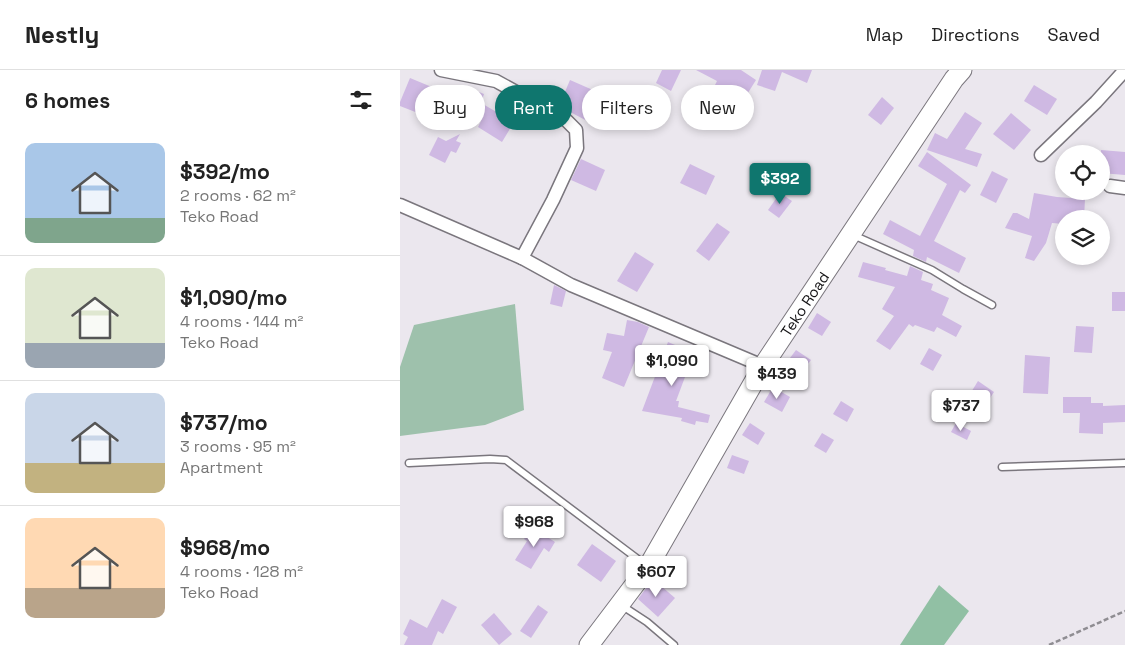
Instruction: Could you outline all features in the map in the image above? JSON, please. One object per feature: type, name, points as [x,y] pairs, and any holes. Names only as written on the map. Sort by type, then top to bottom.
[{"type":"street","points":[[441,70],[496,81],[565,119],[576,130],[577,148],[553,200],[522,258]]},
{"type":"street","name":"Teko Road","points":[[589,645],[648,567],[763,366],[954,79],[962,70]]},
{"type":"street","points":[[1041,155],[1096,102],[1125,70]]},
{"type":"street","points":[[1110,186],[1125,188]]},
{"type":"street","points":[[400,205],[522,258],[571,285],[763,366]]},
{"type":"lane","points":[[852,234],[932,270],[992,305]]},
{"type":"lane","points":[[409,464],[490,459],[506,460],[648,567]]},
{"type":"lane","points":[[1002,467],[1125,463]]},
{"type":"lane","points":[[620,605],[647,622],[674,645]]},
{"type":"path","points":[[1049,645],[1125,611]]},
{"type":"green space","points":[[515,304],[524,410],[485,425],[400,436],[400,367],[414,325]]},
{"type":"green space","points":[[939,585],[969,611],[944,645],[900,645]]},
{"type":"building","points":[[662,70],[681,70],[671,91],[671,85],[656,83]]},
{"type":"building","points":[[696,70],[741,70],[756,80],[753,85],[715,85],[717,81]]},
{"type":"building","points":[[762,70],[812,70],[807,83],[782,72],[775,91],[757,85]]},
{"type":"building","points":[[410,78],[427,85],[415,85],[415,112],[400,106]]},
{"type":"building","points":[[570,80],[582,85],[582,118],[572,113],[572,85],[568,85]]},
{"type":"building","points":[[1034,85],[1057,99],[1047,115],[1024,101]]},
{"type":"building","points":[[882,97],[894,108],[881,125],[868,115]]},
{"type":"building","points":[[485,105],[495,111],[495,130],[509,130],[502,142],[483,130],[485,130]]},
{"type":"building","points":[[965,112],[982,123],[965,149],[982,154],[977,167],[927,150],[935,133],[947,139]]},
{"type":"building","points":[[1011,113],[1031,130],[1014,150],[993,134]]},
{"type":"building","points":[[460,134],[456,141],[461,143],[456,153],[451,151],[445,163],[429,155],[438,137],[446,141]]},
{"type":"building","points":[[1110,151],[1125,152],[1125,175],[1110,174]]},
{"type":"building","points":[[927,152],[971,185],[965,193],[960,190],[934,241],[966,258],[959,273],[927,257],[926,262],[913,256],[914,250],[883,234],[890,220],[920,236],[947,184],[918,166]]},
{"type":"building","points":[[581,159],[605,170],[596,191],[571,180]]},
{"type":"building","points":[[690,164],[715,176],[706,195],[680,183]]},
{"type":"building","points":[[992,171],[1008,179],[996,203],[980,195]]},
{"type":"building","points":[[780,193],[792,201],[779,218],[768,210]]},
{"type":"building","points":[[1034,193],[1055,197],[1055,200],[1085,200],[1084,210],[1055,210],[1055,223],[1052,223],[1046,243],[1034,261],[1025,258],[1032,236],[1005,228],[1013,213],[1029,219]]},
{"type":"building","points":[[717,223],[730,232],[709,261],[696,251]]},
{"type":"building","points":[[635,252],[654,264],[637,292],[617,281]]},
{"type":"building","points":[[863,262],[907,276],[910,266],[923,272],[921,280],[933,284],[931,290],[949,298],[942,315],[962,326],[956,337],[937,327],[934,332],[915,325],[913,327],[909,324],[890,350],[876,341],[894,316],[882,309],[895,287],[858,277]]},
{"type":"building","points":[[554,285],[566,291],[562,307],[550,304]]},
{"type":"building","points":[[1112,292],[1125,292],[1125,311],[1112,311]]},
{"type":"building","points":[[817,313],[831,322],[822,336],[808,328]]},
{"type":"building","points":[[627,320],[649,327],[624,387],[602,378],[612,352],[603,350],[607,333],[624,336]]},
{"type":"building","points":[[1076,326],[1094,327],[1092,353],[1074,352]]},
{"type":"building","points":[[668,342],[694,353],[676,401],[679,401],[678,407],[710,415],[708,423],[696,421],[695,425],[681,421],[682,418],[642,411]]},
{"type":"building","points":[[929,348],[942,355],[933,371],[920,364]]},
{"type":"building","points":[[796,350],[811,360],[802,372],[787,362]]},
{"type":"building","points":[[1025,355],[1050,357],[1048,394],[1023,393]]},
{"type":"building","points":[[978,381],[994,392],[986,404],[970,394]]},
{"type":"building","points":[[773,387],[790,397],[782,412],[764,402]]},
{"type":"building","points":[[1063,397],[1091,397],[1091,403],[1103,403],[1103,406],[1125,405],[1125,422],[1103,423],[1103,434],[1079,433],[1080,413],[1063,413]]},
{"type":"building","points":[[841,401],[854,409],[847,422],[833,414]]},
{"type":"building","points":[[750,423],[765,433],[758,445],[742,435]]},
{"type":"building","points":[[956,423],[971,431],[967,440],[951,432]]},
{"type":"building","points":[[822,433],[834,440],[826,453],[814,446]]},
{"type":"building","points":[[732,455],[749,461],[744,474],[727,468]]},
{"type":"building","points":[[532,527],[555,542],[549,552],[544,548],[531,569],[515,560],[527,541],[524,539]]},
{"type":"building","points":[[592,544],[616,561],[601,582],[577,565]]},
{"type":"building","points":[[653,579],[675,598],[658,617],[638,599]]},
{"type":"building","points":[[442,599],[457,607],[443,634],[438,631],[432,645],[404,645],[408,637],[403,634],[410,619],[427,628]]},
{"type":"building","points":[[538,605],[548,612],[531,638],[520,631]]},
{"type":"building","points":[[494,613],[512,634],[499,645],[481,625]]}]
